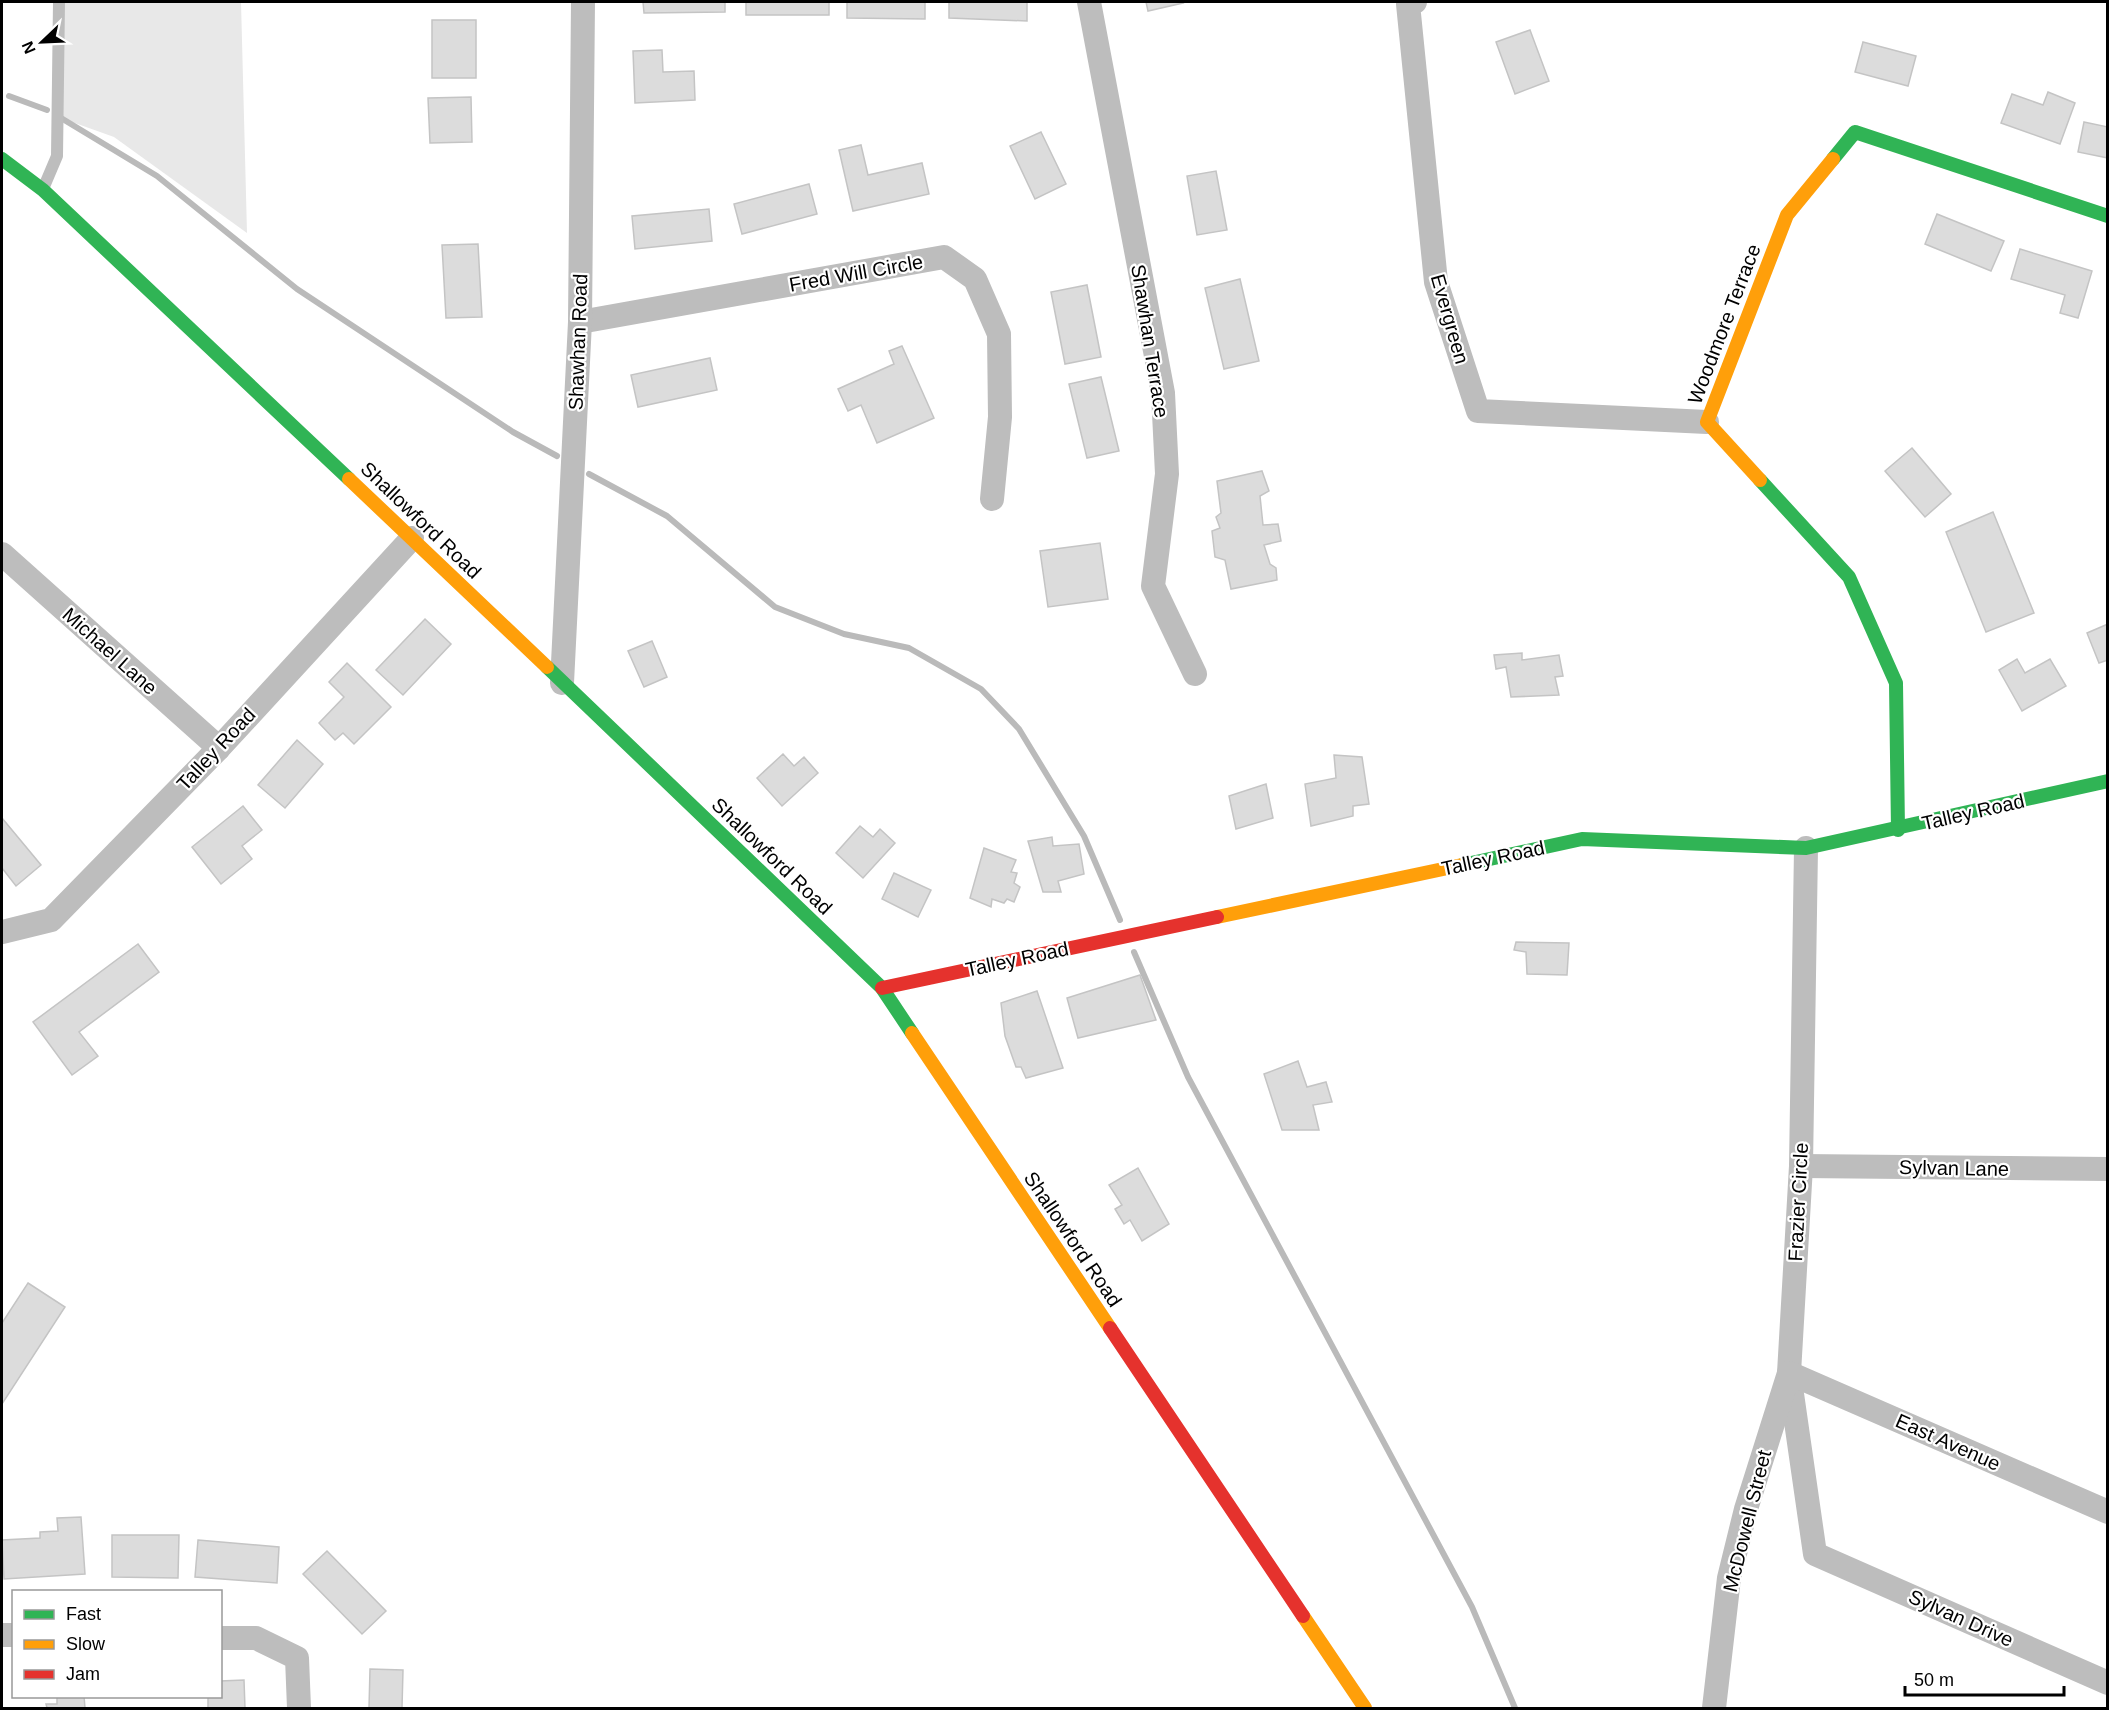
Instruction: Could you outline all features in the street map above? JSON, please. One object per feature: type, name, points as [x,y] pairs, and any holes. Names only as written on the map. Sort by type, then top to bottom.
[{"type":"street","name":"Shawhan Road","points":[[562,683],[580,322],[583,2]]},
{"type":"street","name":"Shawhan Terrace","points":[[1089,2],[1162,393],[1167,474],[1153,586],[1195,674]]},
{"type":"street","name":"Evergreen","points":[[1415,2],[1408,4],[1436,282],[1478,411],[1707,422]]},
{"type":"street","name":"Woodmore Terrace","points":[[1898,830],[1896,683],[1849,577],[1707,422],[1787,215],[1855,132],[2108,216]]},
{"type":"street","name":"Shallowford Road","points":[[2,159],[43,190],[412,538],[882,988],[1365,1708]]},
{"type":"street","name":"Fred Will Circle","points":[[580,322],[944,257],[975,279],[999,334],[1000,417],[992,499]]},
{"type":"street","name":"Talley Road","points":[[2,932],[51,920],[219,748],[412,538]]},
{"type":"street","name":"Michael Lane","points":[[2,554],[219,748]]},
{"type":"street","name":"Talley Road","points":[[882,988],[1582,839],[1806,848],[1898,830],[2108,781]]},
{"type":"street","name":"Frazier Circle","points":[[1806,848],[1801,1166],[1789,1373],[1815,1554]]},
{"type":"street","name":"Sylvan Lane","points":[[1801,1166],[2108,1170]]},
{"type":"street","name":"East Avenue","points":[[1789,1373],[2108,1512]]},
{"type":"street","name":"McDowell Street","points":[[1714,1708],[1729,1578],[1746,1509],[1789,1373]]},
{"type":"street","name":"Sylvan Drive","points":[[1815,1554],[2108,1683]]},
{"type":"street","points":[[222,1638],[256,1638],[297,1658],[299,1708]]},
{"type":"lane","points":[[43,190],[57,156],[59,2]]},
{"type":"shaded area","points":[[64,2],[241,2],[247,233],[114,137],[61,118]]},
{"type":"building","points":[[643,2],[725,2],[725,12],[644,13]]},
{"type":"building","points":[[746,2],[829,2],[829,15],[746,15]]},
{"type":"building","points":[[847,2],[925,2],[925,19],[847,18]]},
{"type":"building","points":[[949,2],[1027,2],[1027,21],[949,18]]},
{"type":"building","points":[[1146,2],[1182,2],[1183,3],[1148,11]]},
{"type":"building","points":[[432,20],[476,20],[476,78],[432,78]]},
{"type":"building","points":[[1530,30],[1549,81],[1515,94],[1496,42]]},
{"type":"building","points":[[1863,42],[1916,56],[1908,86],[1855,72]]},
{"type":"building","points":[[662,50],[663,72],[694,71],[695,100],[635,103],[633,51]]},
{"type":"building","points":[[2048,92],[2075,103],[2060,144],[2001,123],[2012,94],[2043,105]]},
{"type":"building","points":[[471,97],[472,142],[430,143],[428,98]]},
{"type":"building","points":[[2084,122],[2108,127],[2108,158],[2078,152]]},
{"type":"building","points":[[1041,132],[1066,184],[1035,199],[1010,146]]},
{"type":"building","points":[[861,145],[868,175],[922,163],[929,194],[853,211],[839,150]]},
{"type":"building","points":[[1216,171],[1227,230],[1197,235],[1187,176]]},
{"type":"building","points":[[809,184],[817,214],[742,234],[734,204]]},
{"type":"building","points":[[709,209],[712,241],[635,249],[632,216]]},
{"type":"building","points":[[1937,214],[2004,241],[1991,271],[1925,244]]},
{"type":"building","points":[[478,244],[482,317],[446,318],[442,245]]},
{"type":"building","points":[[2020,249],[2092,271],[2078,318],[2060,313],[2065,295],[2011,279]]},
{"type":"building","points":[[1240,279],[1259,361],[1224,369],[1205,288]]},
{"type":"building","points":[[1087,285],[1101,357],[1065,364],[1051,292]]},
{"type":"building","points":[[902,346],[934,418],[877,443],[861,405],[848,411],[838,389],[894,364],[889,351]]},
{"type":"building","points":[[710,358],[717,390],[638,407],[631,375]]},
{"type":"building","points":[[1101,377],[1119,451],[1087,458],[1069,384]]},
{"type":"building","points":[[1912,448],[1951,494],[1925,517],[1885,471]]},
{"type":"building","points":[[1262,471],[1269,491],[1260,496],[1263,525],[1278,524],[1281,541],[1264,545],[1270,564],[1276,568],[1277,580],[1231,589],[1225,560],[1215,557],[1212,531],[1220,528],[1216,517],[1221,513],[1217,481]]},
{"type":"building","points":[[1993,512],[2034,613],[1986,632],[1946,532]]},
{"type":"building","points":[[1100,543],[1108,599],[1048,607],[1040,551]]},
{"type":"building","points":[[425,619],[451,644],[403,695],[376,670]]},
{"type":"building","points":[[2108,624],[2108,660],[2099,663],[2087,633]]},
{"type":"building","points":[[652,641],[667,677],[644,687],[628,651]]},
{"type":"building","points":[[1522,653],[1522,660],[1559,655],[1563,676],[1555,677],[1559,695],[1511,697],[1506,667],[1496,669],[1494,655]]},
{"type":"building","points":[[2017,659],[2025,673],[2050,659],[2066,686],[2022,711],[1999,670]]},
{"type":"building","points":[[347,663],[391,707],[354,744],[343,733],[335,740],[319,723],[344,697],[329,682]]},
{"type":"building","points":[[297,740],[323,764],[285,808],[258,785]]},
{"type":"building","points":[[783,754],[794,766],[804,757],[818,773],[782,806],[757,778]]},
{"type":"building","points":[[1334,755],[1362,757],[1369,804],[1353,806],[1353,816],[1311,826],[1305,784],[1336,778]]},
{"type":"building","points":[[1266,784],[1273,818],[1236,829],[1229,796]]},
{"type":"building","points":[[243,806],[262,830],[242,846],[252,859],[221,884],[192,847]]},
{"type":"building","points":[[2,818],[41,865],[16,886],[2,868]]},
{"type":"building","points":[[860,826],[873,837],[880,829],[895,843],[863,878],[836,853]]},
{"type":"building","points":[[1052,837],[1053,846],[1079,844],[1084,874],[1058,881],[1061,892],[1043,892],[1028,841]]},
{"type":"building","points":[[984,848],[1016,860],[1011,872],[1017,873],[1014,883],[1020,887],[1014,902],[1007,899],[1004,903],[992,899],[991,907],[970,898]]},
{"type":"building","points":[[894,873],[931,890],[918,917],[882,899]]},
{"type":"building","points":[[1516,942],[1569,943],[1567,975],[1527,974],[1526,952],[1514,950]]},
{"type":"building","points":[[138,944],[159,972],[79,1032],[98,1056],[72,1075],[33,1022]]},
{"type":"building","points":[[1140,975],[1156,1020],[1078,1038],[1067,998]]},
{"type":"building","points":[[1037,991],[1063,1068],[1026,1078],[1021,1067],[1016,1067],[1005,1036],[1001,1003]]},
{"type":"building","points":[[1298,1061],[1307,1087],[1326,1082],[1332,1102],[1313,1105],[1319,1130],[1282,1130],[1264,1074]]},
{"type":"building","points":[[1138,1168],[1169,1224],[1142,1241],[1130,1220],[1124,1224],[1115,1209],[1122,1205],[1109,1185]]},
{"type":"building","points":[[28,1283],[65,1307],[2,1404],[2,1323]]},
{"type":"building","points":[[81,1517],[85,1574],[4,1579],[2,1540],[40,1538],[40,1532],[58,1531],[57,1518]]},
{"type":"building","points":[[112,1535],[179,1535],[178,1578],[112,1577]]},
{"type":"building","points":[[198,1540],[279,1547],[277,1583],[195,1577]]},
{"type":"building","points":[[327,1551],[386,1611],[362,1634],[303,1574]]},
{"type":"building","points":[[370,1669],[403,1670],[402,1708],[369,1708]]},
{"type":"building","points":[[244,1680],[245,1708],[208,1708],[208,1698],[222,1698],[222,1681]]},
{"type":"building","points":[[57,1698],[84,1698],[85,1708],[47,1708],[46,1704],[57,1704]]},
{"type":"waterway","points":[[9,96],[47,110]]},
{"type":"waterway","points":[[61,118],[157,176],[297,289],[513,432],[557,456]]},
{"type":"waterway","points":[[589,474],[667,516],[775,607],[844,634],[909,648],[981,689],[1019,729],[1084,836],[1120,920]]},
{"type":"waterway","points":[[1134,952],[1188,1077],[1472,1607],[1515,1708]]},
{"type":"traffic: fast","points":[[1833,159],[1855,132],[2108,216]]},
{"type":"traffic: fast","points":[[2,159],[43,190],[349,479]]},
{"type":"traffic: fast","points":[[1760,480],[1849,577],[1896,683],[1898,830]]},
{"type":"traffic: fast","points":[[547,667],[882,988],[912,1033]]},
{"type":"traffic: fast","points":[[1462,865],[1582,839],[1806,848],[2108,781]]},
{"type":"traffic: slow","points":[[1760,480],[1707,422],[1787,215],[1833,159]]},
{"type":"traffic: slow","points":[[349,479],[547,667]]},
{"type":"traffic: slow","points":[[1217,917],[1462,865]]},
{"type":"traffic: slow","points":[[912,1033],[1110,1328]]},
{"type":"traffic: slow","points":[[1303,1616],[1365,1708]]},
{"type":"traffic: jam","points":[[882,988],[1217,917]]},
{"type":"traffic: jam","points":[[1110,1328],[1303,1616]]}]
